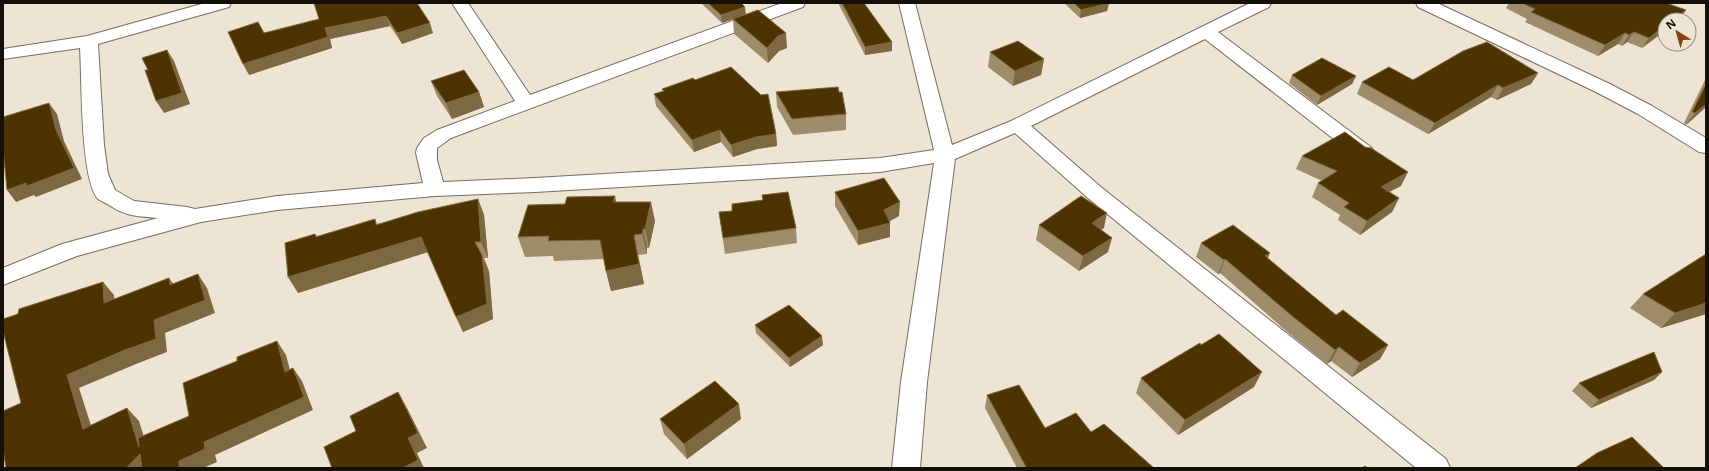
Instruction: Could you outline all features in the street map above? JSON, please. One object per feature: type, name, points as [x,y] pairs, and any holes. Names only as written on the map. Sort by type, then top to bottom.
[{"type":"street","points":[[3,54],[89,41],[223,3]]},
{"type":"street","points":[[460,3],[526,103]]},
{"type":"street","points":[[435,190],[426,151],[428,145],[444,134],[797,3]]},
{"type":"street","points":[[906,468],[914,382],[945,155],[907,3]]},
{"type":"street","points":[[3,277],[70,250],[201,215],[278,202],[435,190],[535,186],[865,166],[911,161],[945,155],[1018,125],[1263,3]]},
{"type":"street","points":[[1424,3],[1603,88],[1645,110],[1706,147]]},
{"type":"street","points":[[1207,32],[1366,154]]},
{"type":"street","points":[[89,41],[94,145],[98,174],[106,194],[129,208],[201,215]]},
{"type":"street","points":[[1018,125],[1095,193],[1436,468]]},
{"type":"building","points":[[314,3],[417,3],[430,23],[397,33],[386,16],[325,28],[328,37],[243,64],[228,32],[258,22],[264,33],[319,19]]},
{"type":"building","points":[[708,3],[741,3],[745,7],[721,15]]},
{"type":"building","points":[[842,3],[864,3],[892,42],[865,47]]},
{"type":"building","points":[[1074,3],[1109,3],[1081,10]]},
{"type":"building","points":[[1522,3],[1666,3],[1686,10],[1683,12],[1657,12],[1657,32],[1649,38],[1634,32],[1629,35],[1625,33],[1605,45],[1531,12],[1535,9]]},
{"type":"building","points":[[758,10],[786,33],[778,36],[767,48],[733,19]]},
{"type":"building","points":[[1018,41],[1044,59],[1015,71],[990,52]]},
{"type":"building","points":[[1487,42],[1538,73],[1503,88],[1498,85],[1435,123],[1362,82],[1389,67],[1413,80],[1463,51]]},
{"type":"building","points":[[167,50],[182,93],[156,101],[145,70],[148,70],[142,58]]},
{"type":"building","points":[[1322,58],[1356,76],[1321,96],[1292,75]]},
{"type":"building","points":[[731,67],[761,95],[768,94],[776,134],[756,137],[731,145],[720,130],[692,140],[654,94],[664,91],[662,89],[693,78],[695,80]]},
{"type":"building","points":[[464,70],[479,92],[446,103],[431,81]]},
{"type":"building","points":[[1706,84],[1706,104],[1695,113],[1692,112]]},
{"type":"building","points":[[838,87],[839,92],[842,92],[846,114],[792,119],[776,92]]},
{"type":"building","points":[[49,103],[56,130],[74,168],[27,186],[26,183],[7,190],[3,148],[3,117]]},
{"type":"building","points":[[1345,132],[1365,147],[1371,148],[1408,172],[1381,187],[1399,198],[1367,221],[1344,207],[1349,203],[1318,183],[1337,171],[1302,156]]},
{"type":"building","points":[[884,178],[900,202],[884,210],[890,223],[858,231],[835,192]]},
{"type":"building","points":[[788,192],[796,228],[723,238],[719,212],[732,211],[732,204],[763,200],[762,195]]},
{"type":"building","points":[[615,196],[613,202],[651,202],[645,229],[643,229],[642,234],[634,235],[639,264],[606,271],[600,240],[548,241],[549,236],[518,237],[528,205],[565,204],[567,197]]},
{"type":"building","points":[[1081,196],[1107,213],[1092,223],[1112,238],[1083,256],[1039,225]]},
{"type":"building","points":[[478,199],[481,242],[475,242],[482,255],[487,304],[456,317],[421,237],[288,277],[285,243],[315,234],[316,237],[375,219],[376,225],[418,212]]},
{"type":"building","points":[[1233,225],[1270,253],[1265,256],[1336,315],[1343,310],[1388,345],[1360,363],[1339,347],[1335,350],[1292,316],[1225,259],[1224,260],[1201,243]]},
{"type":"building","points":[[1706,254],[1706,303],[1675,313],[1643,294]]},
{"type":"building","points":[[198,274],[205,300],[154,320],[156,339],[125,350],[67,375],[83,429],[127,408],[139,447],[138,438],[189,416],[183,383],[237,361],[237,357],[277,341],[285,372],[293,368],[304,397],[204,442],[205,449],[179,461],[179,468],[142,468],[140,454],[126,468],[6,468],[3,449],[3,411],[21,403],[3,331],[3,319],[18,314],[19,309],[103,282],[104,303],[169,278],[170,285]]},
{"type":"building","points":[[789,305],[822,336],[789,358],[755,325]]},
{"type":"building","points":[[1219,334],[1262,372],[1185,420],[1141,378],[1200,343],[1201,345]]},
{"type":"building","points":[[1654,352],[1662,372],[1599,400],[1579,383]]},
{"type":"building","points":[[715,381],[739,404],[684,444],[660,419]]},
{"type":"building","points":[[1019,385],[1045,428],[1076,413],[1091,432],[1104,424],[1154,468],[1025,468],[1026,467],[987,395]]},
{"type":"building","points":[[398,392],[418,433],[408,438],[418,460],[403,468],[332,468],[324,447],[356,431],[350,416]]},
{"type":"building","points":[[1632,437],[1664,468],[1575,468],[1597,453]]}]
